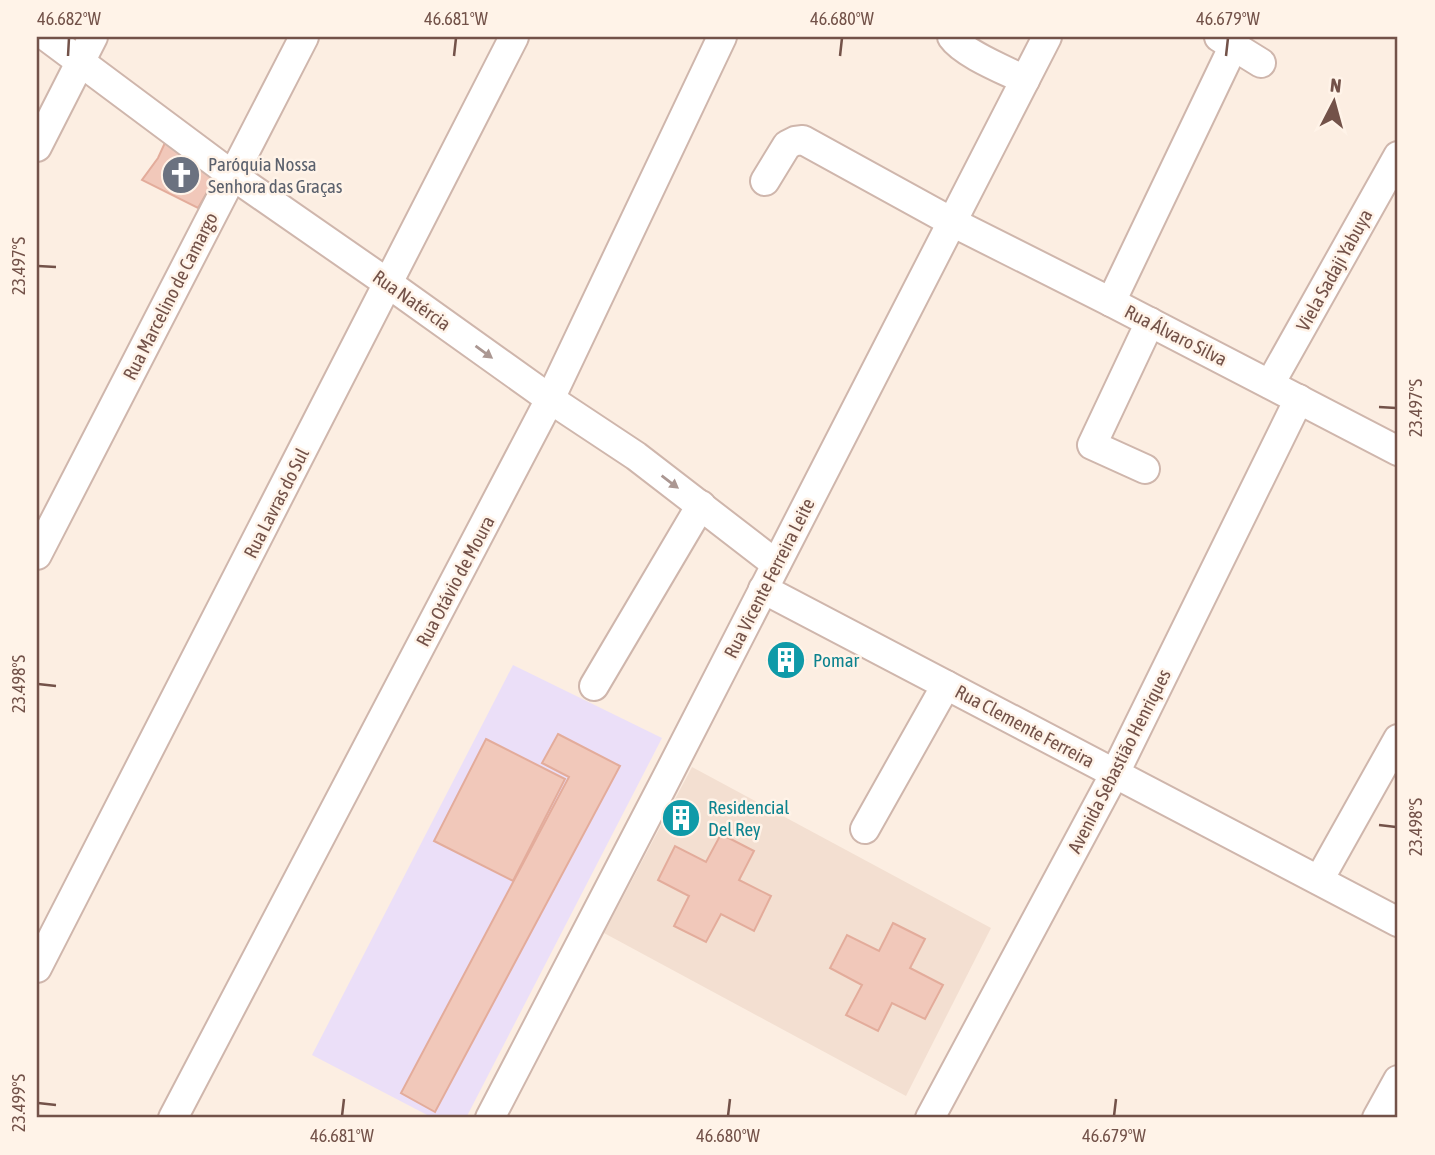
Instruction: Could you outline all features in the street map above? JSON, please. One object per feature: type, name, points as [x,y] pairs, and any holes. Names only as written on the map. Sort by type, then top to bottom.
[{"type":"street","name":"Rua Natércia","points":[[47,37],[232,176],[636,456],[776,564]]},
{"type":"street","points":[[37,147],[93,37]]},
{"type":"street","name":"Rua Marcelino de Camargo","points":[[37,555],[304,37]]},
{"type":"street","name":"Rua Lavras do Sul","points":[[37,968],[514,37]]},
{"type":"street","name":"Rua Otávio de Moura","points":[[173,1118],[551,399],[722,37]]},
{"type":"street","points":[[952,37],[972,54],[1025,80]]},
{"type":"street","name":"Rua Vicente Ferreira Leite","points":[[490,1118],[1047,37]]},
{"type":"street","points":[[1111,302],[1226,41],[1261,62]]},
{"type":"street","name":"Rua Álvaro Silva","points":[[765,181],[787,145],[803,140],[952,222],[1398,450]]},
{"type":"street","name":"Viela Sadaji Yabuya","points":[[1270,384],[1398,156]]},
{"type":"street","points":[[1145,468],[1092,445],[1150,322]]},
{"type":"street","name":"Avenida Sebastião Henriques","points":[[930,1118],[1115,773],[1299,399]]},
{"type":"street","points":[[594,687],[701,505]]},
{"type":"street","name":"Rua Clemente Ferreira","points":[[763,589],[1398,922]]},
{"type":"street","points":[[865,829],[946,685]]},
{"type":"street","points":[[1319,880],[1398,739]]},
{"type":"street","points":[[1377,1118],[1398,1080]]},
{"type":"shaded area","points":[[513,665],[662,738],[466,1118],[433,1118],[312,1055]]},
{"type":"shaded area","points":[[692,767],[991,928],[906,1096],[604,933]]},
{"type":"building","name":"Paróquia Nossa Senhora das Graças","points":[[169,134],[220,170],[198,208],[142,180],[158,158]]},
{"type":"building","name":"Pomar","points":[[776,644],[805,660],[796,676],[767,660]]},
{"type":"building","points":[[558,734],[620,766],[435,1112],[401,1093],[569,777],[542,763]]},
{"type":"building","points":[[486,739],[565,779],[513,881],[434,841]]},
{"type":"building","name":"Residencial Del Rey","points":[[679,803],[695,812],[683,832],[667,823]]},
{"type":"building","points":[[721,834],[754,851],[739,880],[771,896],[754,931],[721,914],[706,942],[674,926],[689,896],[658,880],[675,846],[706,862]]},
{"type":"building","points":[[893,923],[925,939],[910,968],[943,985],[925,1019],[892,1003],[878,1031],[846,1015],[862,985],[830,968],[847,935],[879,951]]},
{"type":"place","name":"Paróquia Nossa Senhora das Graças","points":[[181,175]]},
{"type":"place","name":"Pomar","points":[[786,660]]},
{"type":"place","name":"Residencial Del Rey","points":[[681,818]]}]
